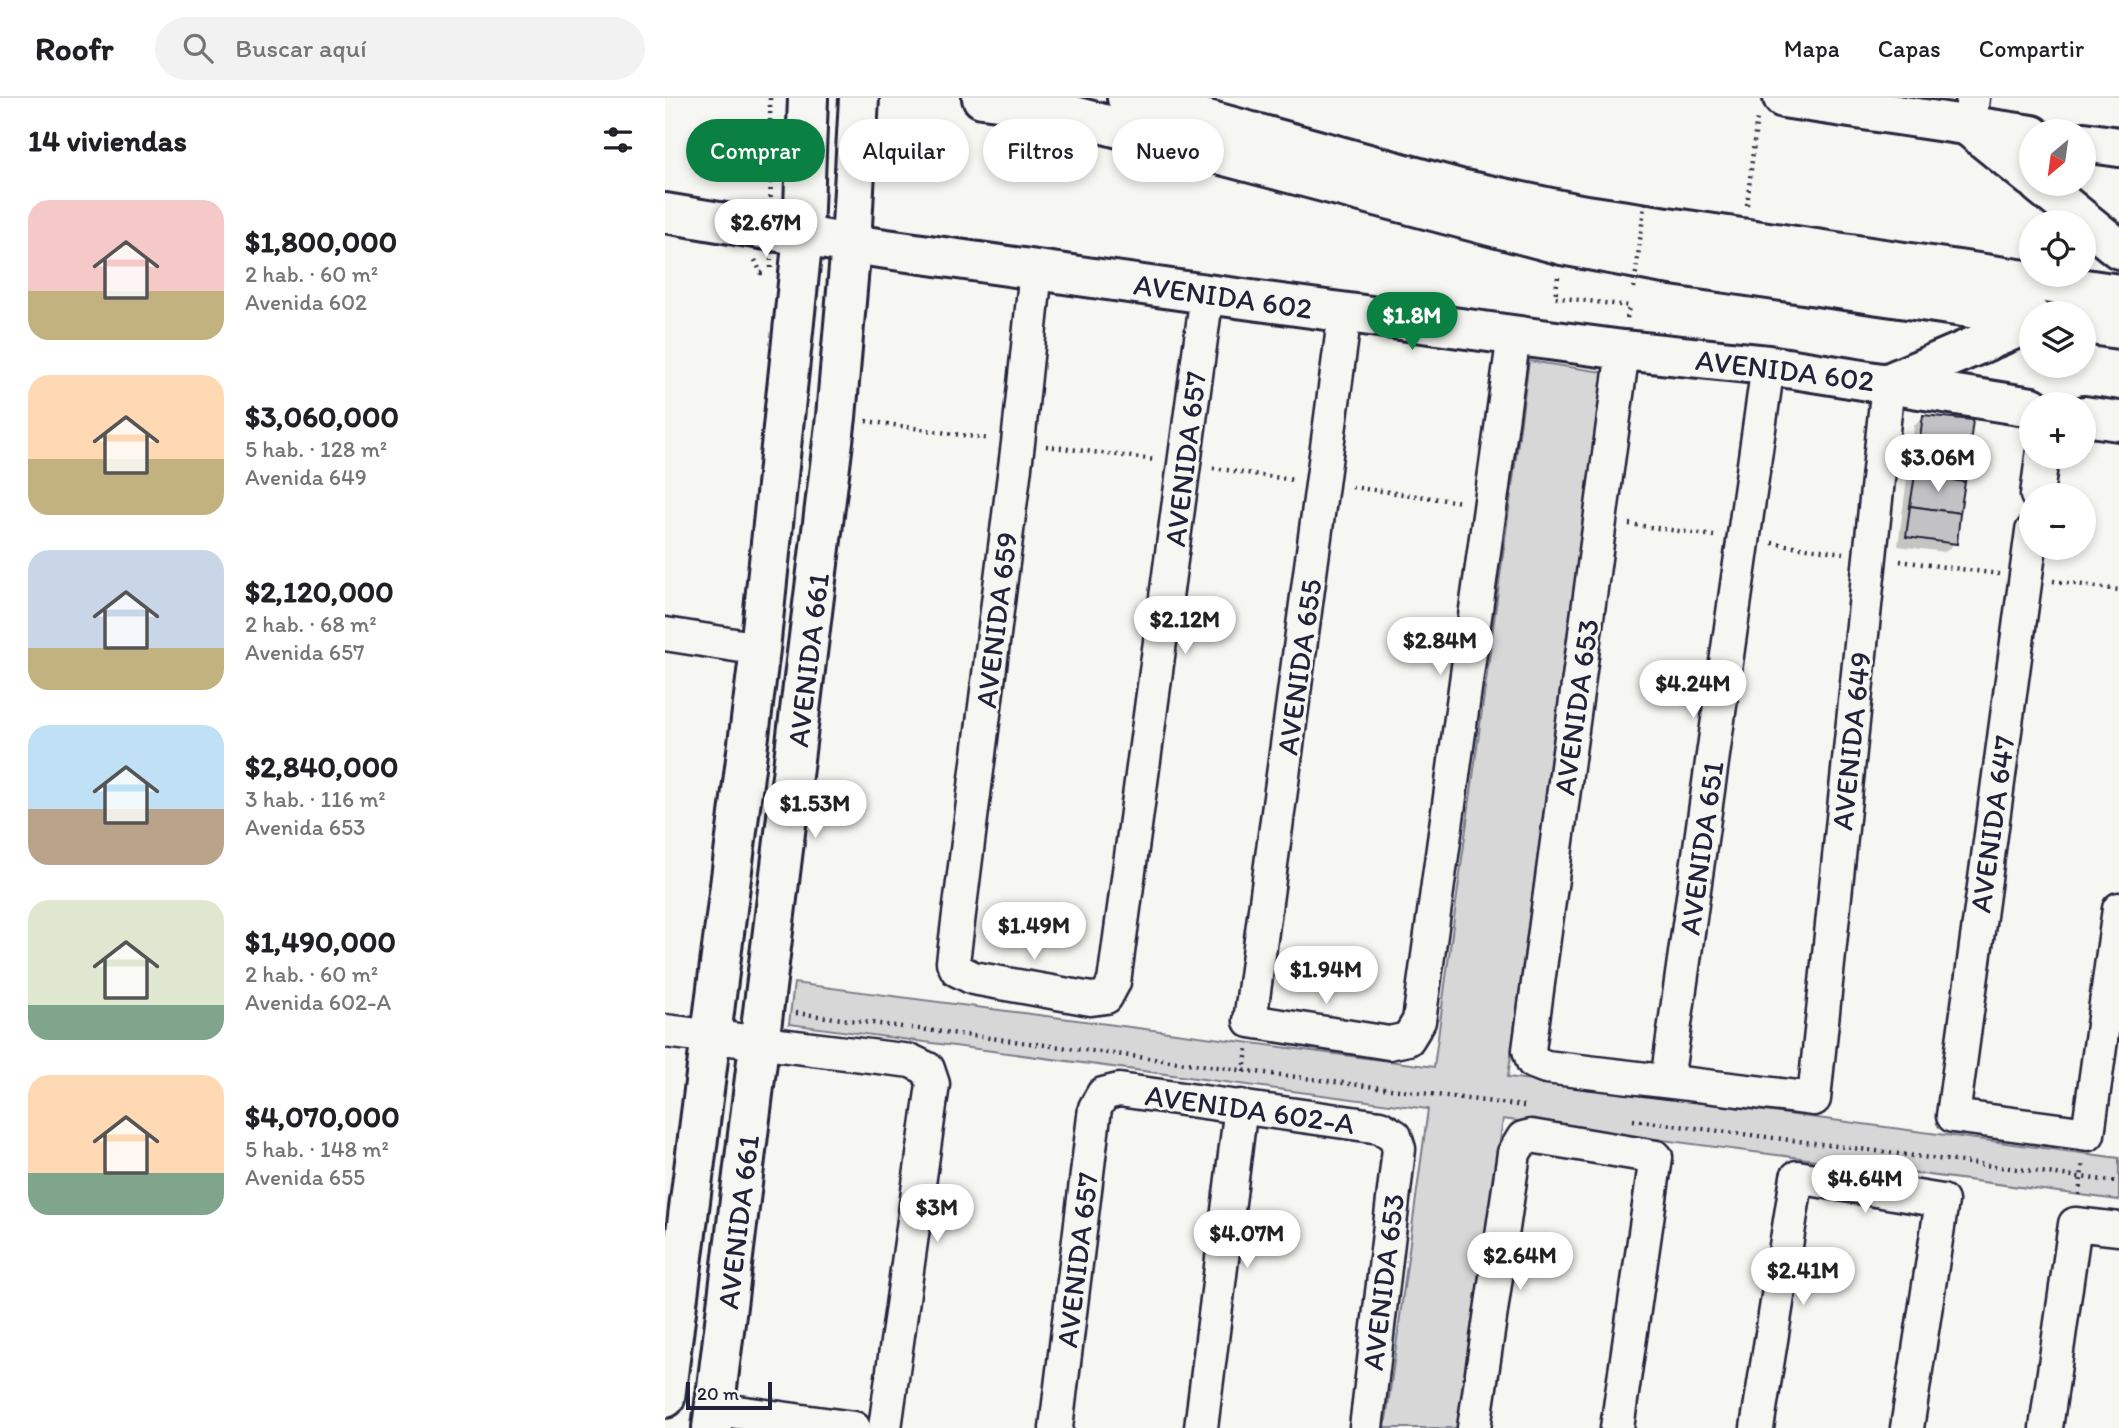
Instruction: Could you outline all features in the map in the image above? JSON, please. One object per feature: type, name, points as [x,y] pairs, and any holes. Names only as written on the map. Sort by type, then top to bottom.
[{"type":"main road","name":"AVENIDA 661","points":[[665,1398],[760,649],[803,235],[808,98]]},
{"type":"main road","name":"AVENIDA 661","points":[[714,1419],[832,457],[851,244],[859,98]]},
{"type":"main road","points":[[982,98],[1028,104],[1562,245],[1679,266],[2019,318]]},
{"type":"main road","points":[[1126,98],[1460,189],[1580,214],[2119,294]]},
{"type":"main road","points":[[1774,106],[1971,113],[2019,130]]},
{"type":"main road","points":[[1971,113],[2019,164]]},
{"type":"main road","points":[[2097,144],[2119,147]]},
{"type":"main road","points":[[2054,196],[2119,249]]},
{"type":"main road","name":"AVENIDA 602","points":[[665,213],[851,244],[1623,350],[1768,365],[2019,405]]},
{"type":"main road","points":[[1888,383],[2019,326]]},
{"type":"main road","points":[[2096,326],[2119,329]]},
{"type":"main road","points":[[2096,418],[2119,421]]},
{"type":"street","name":"AVENIDA 659","points":[[1036,270],[1018,443],[953,954],[957,970],[973,978],[1091,999],[1106,997]]},
{"type":"street","name":"AVENIDA 657","points":[[1106,997],[1114,982],[1207,294]]},
{"type":"street","name":"AVENIDA 655","points":[[1250,1021],[1345,313]]},
{"type":"street","points":[[1250,1021],[1389,1043],[1408,1039],[1419,1021],[1514,335]]},
{"type":"street","name":"AVENIDA 653","points":[[1623,350],[1529,1050],[1533,1062],[1546,1067],[1667,1081]]},
{"type":"street","name":"AVENIDA 651","points":[[1667,1081],[1768,365]]},
{"type":"street","name":"AVENIDA 649","points":[[1667,1081],[1814,1099],[1888,383]]},
{"type":"street","name":"AVENIDA 647","points":[[2028,560],[1954,1116],[2088,1134]]},
{"type":"street","points":[[665,634],[760,649]]},
{"type":"street","points":[[2088,1134],[2119,909]]},
{"type":"street","points":[[665,1031],[709,1038],[762,1026],[911,1061],[928,1069],[933,1084],[885,1428]]},
{"type":"street","name":"AVENIDA 602-A","points":[[1103,1094],[1119,1090],[1241,1106],[1380,1127],[1395,1136]]},
{"type":"street","name":"AVENIDA 657","points":[[1056,1428],[1095,1108],[1103,1094]]},
{"type":"street","points":[[1201,1428],[1241,1106]]},
{"type":"street","name":"AVENIDA 653","points":[[1366,1428],[1399,1149],[1395,1136]]},
{"type":"street","points":[[1474,1428],[1514,1153],[1523,1138],[1541,1136],[1656,1157],[1617,1428]]},
{"type":"street","points":[[1757,1428],[1797,1177],[1942,1201],[1907,1428]]},
{"type":"street","points":[[2046,1428],[2075,1224],[2119,1229]]},
{"type":"street","points":[[714,1419],[854,1428]]},
{"type":"path","points":[[769,98],[771,271]]},
{"type":"path","points":[[1734,208],[1746,209],[1757,113],[1774,106]]},
{"type":"path","points":[[1634,288],[1645,200]]},
{"type":"path","points":[[1562,245],[1555,297],[1629,306],[1623,350]]},
{"type":"path","points":[[1241,1106],[1250,1021]]},
{"type":"path","points":[[762,1026],[1244,1070],[1533,1107]]},
{"type":"path","points":[[1629,1119],[2119,1182]]},
{"type":"path","points":[[2075,1224],[2088,1134]]},
{"type":"shaded area","points":[[1529,361],[1603,372],[1508,1077],[2119,1158],[2119,1200],[1503,1119],[1461,1428],[1385,1428],[1428,1109],[789,1024],[794,983],[1434,1067]]},
{"type":"building","points":[[1923,415],[1973,420],[1969,452],[1919,445]]},
{"type":"building","points":[[1919,445],[1969,452],[1965,482],[1915,475]]},
{"type":"building","points":[[1915,475],[1965,482],[1960,513],[1910,506]]},
{"type":"building","points":[[1910,506],[1960,513],[1957,544],[1906,537]]}]
